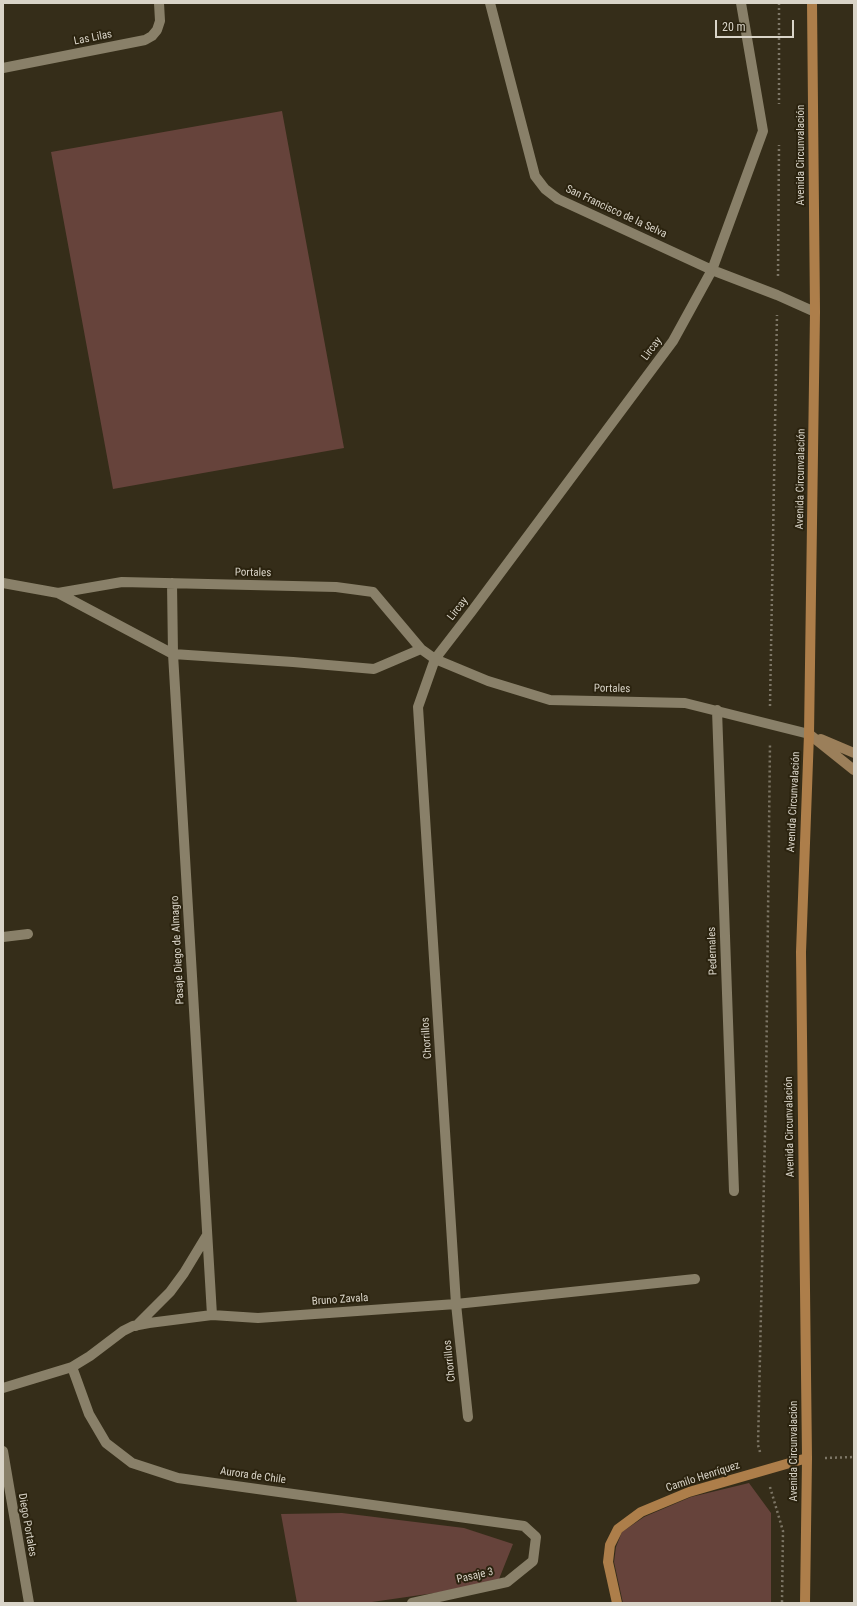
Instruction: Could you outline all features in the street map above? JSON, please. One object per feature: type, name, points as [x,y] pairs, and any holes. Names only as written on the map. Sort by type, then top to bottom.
[{"type":"main road","name":"Avenida Circunvalación","points":[[805,1603],[807,1458],[801,952],[810,734],[815,312],[812,3]]},
{"type":"main road","name":"Camilo Henríquez","points":[[617,1603],[608,1562],[610,1545],[618,1528],[641,1512],[689,1492],[807,1458]]},
{"type":"street","name":"Las Lilas","points":[[3,68],[145,40],[152,36],[157,30],[160,21],[159,3]]},
{"type":"street","name":"San Francisco de la Selva","points":[[490,3],[535,176],[545,189],[558,199],[712,270],[778,295],[815,312]]},
{"type":"street","name":"Lircay","points":[[435,659],[477,605],[673,341],[712,270],[763,131],[741,3]]},
{"type":"street","name":"Portales","points":[[58,593],[122,582],[336,587],[373,592],[421,649],[435,659],[488,681],[550,700],[685,703],[810,734]]},
{"type":"street","name":"Portales","points":[[3,583],[58,593],[173,654],[374,669],[421,649]]},
{"type":"street","name":"Pasaje Diego de Almagro","points":[[172,583],[173,654],[212,1315]]},
{"type":"street","name":"Chorrillos","points":[[435,659],[418,707],[456,1304],[468,1417]]},
{"type":"street","name":"Pedernales","points":[[717,710],[734,1191]]},
{"type":"street","points":[[810,734],[854,753]]},
{"type":"street","points":[[810,734],[854,770]]},
{"type":"street","points":[[3,937],[28,934]]},
{"type":"street","points":[[136,1326],[174,1285],[188,1267],[207,1235]]},
{"type":"street","name":"Bruno Zavala","points":[[3,1388],[72,1368],[122,1331],[136,1326],[212,1315],[258,1318],[456,1304],[695,1279]]},
{"type":"street","name":"Aurora de Chile","points":[[72,1368],[89,1414],[106,1443],[132,1463],[178,1478],[488,1520]]},
{"type":"street","name":"Diego Portales","points":[[3,1451],[4,1471],[29,1603]]},
{"type":"street","name":"Pasaje 3","points":[[412,1603],[507,1582],[533,1561],[536,1537],[524,1526],[488,1520]]},
{"type":"path","points":[[779,3],[779,111]]},
{"type":"path","points":[[779,142],[766,1098],[758,1445],[783,1530],[782,1603]]},
{"type":"path","points":[[807,1458],[854,1458]]},
{"type":"shaded area","points":[[282,111],[344,448],[113,489],[51,152]]},
{"type":"shaded area","points":[[749,1483],[771,1513],[771,1603],[623,1603],[614,1562],[616,1547],[622,1532],[644,1517],[691,1497]]},
{"type":"shaded area","points":[[342,1513],[464,1528],[513,1544],[497,1584],[365,1603],[297,1603],[281,1514]]}]
